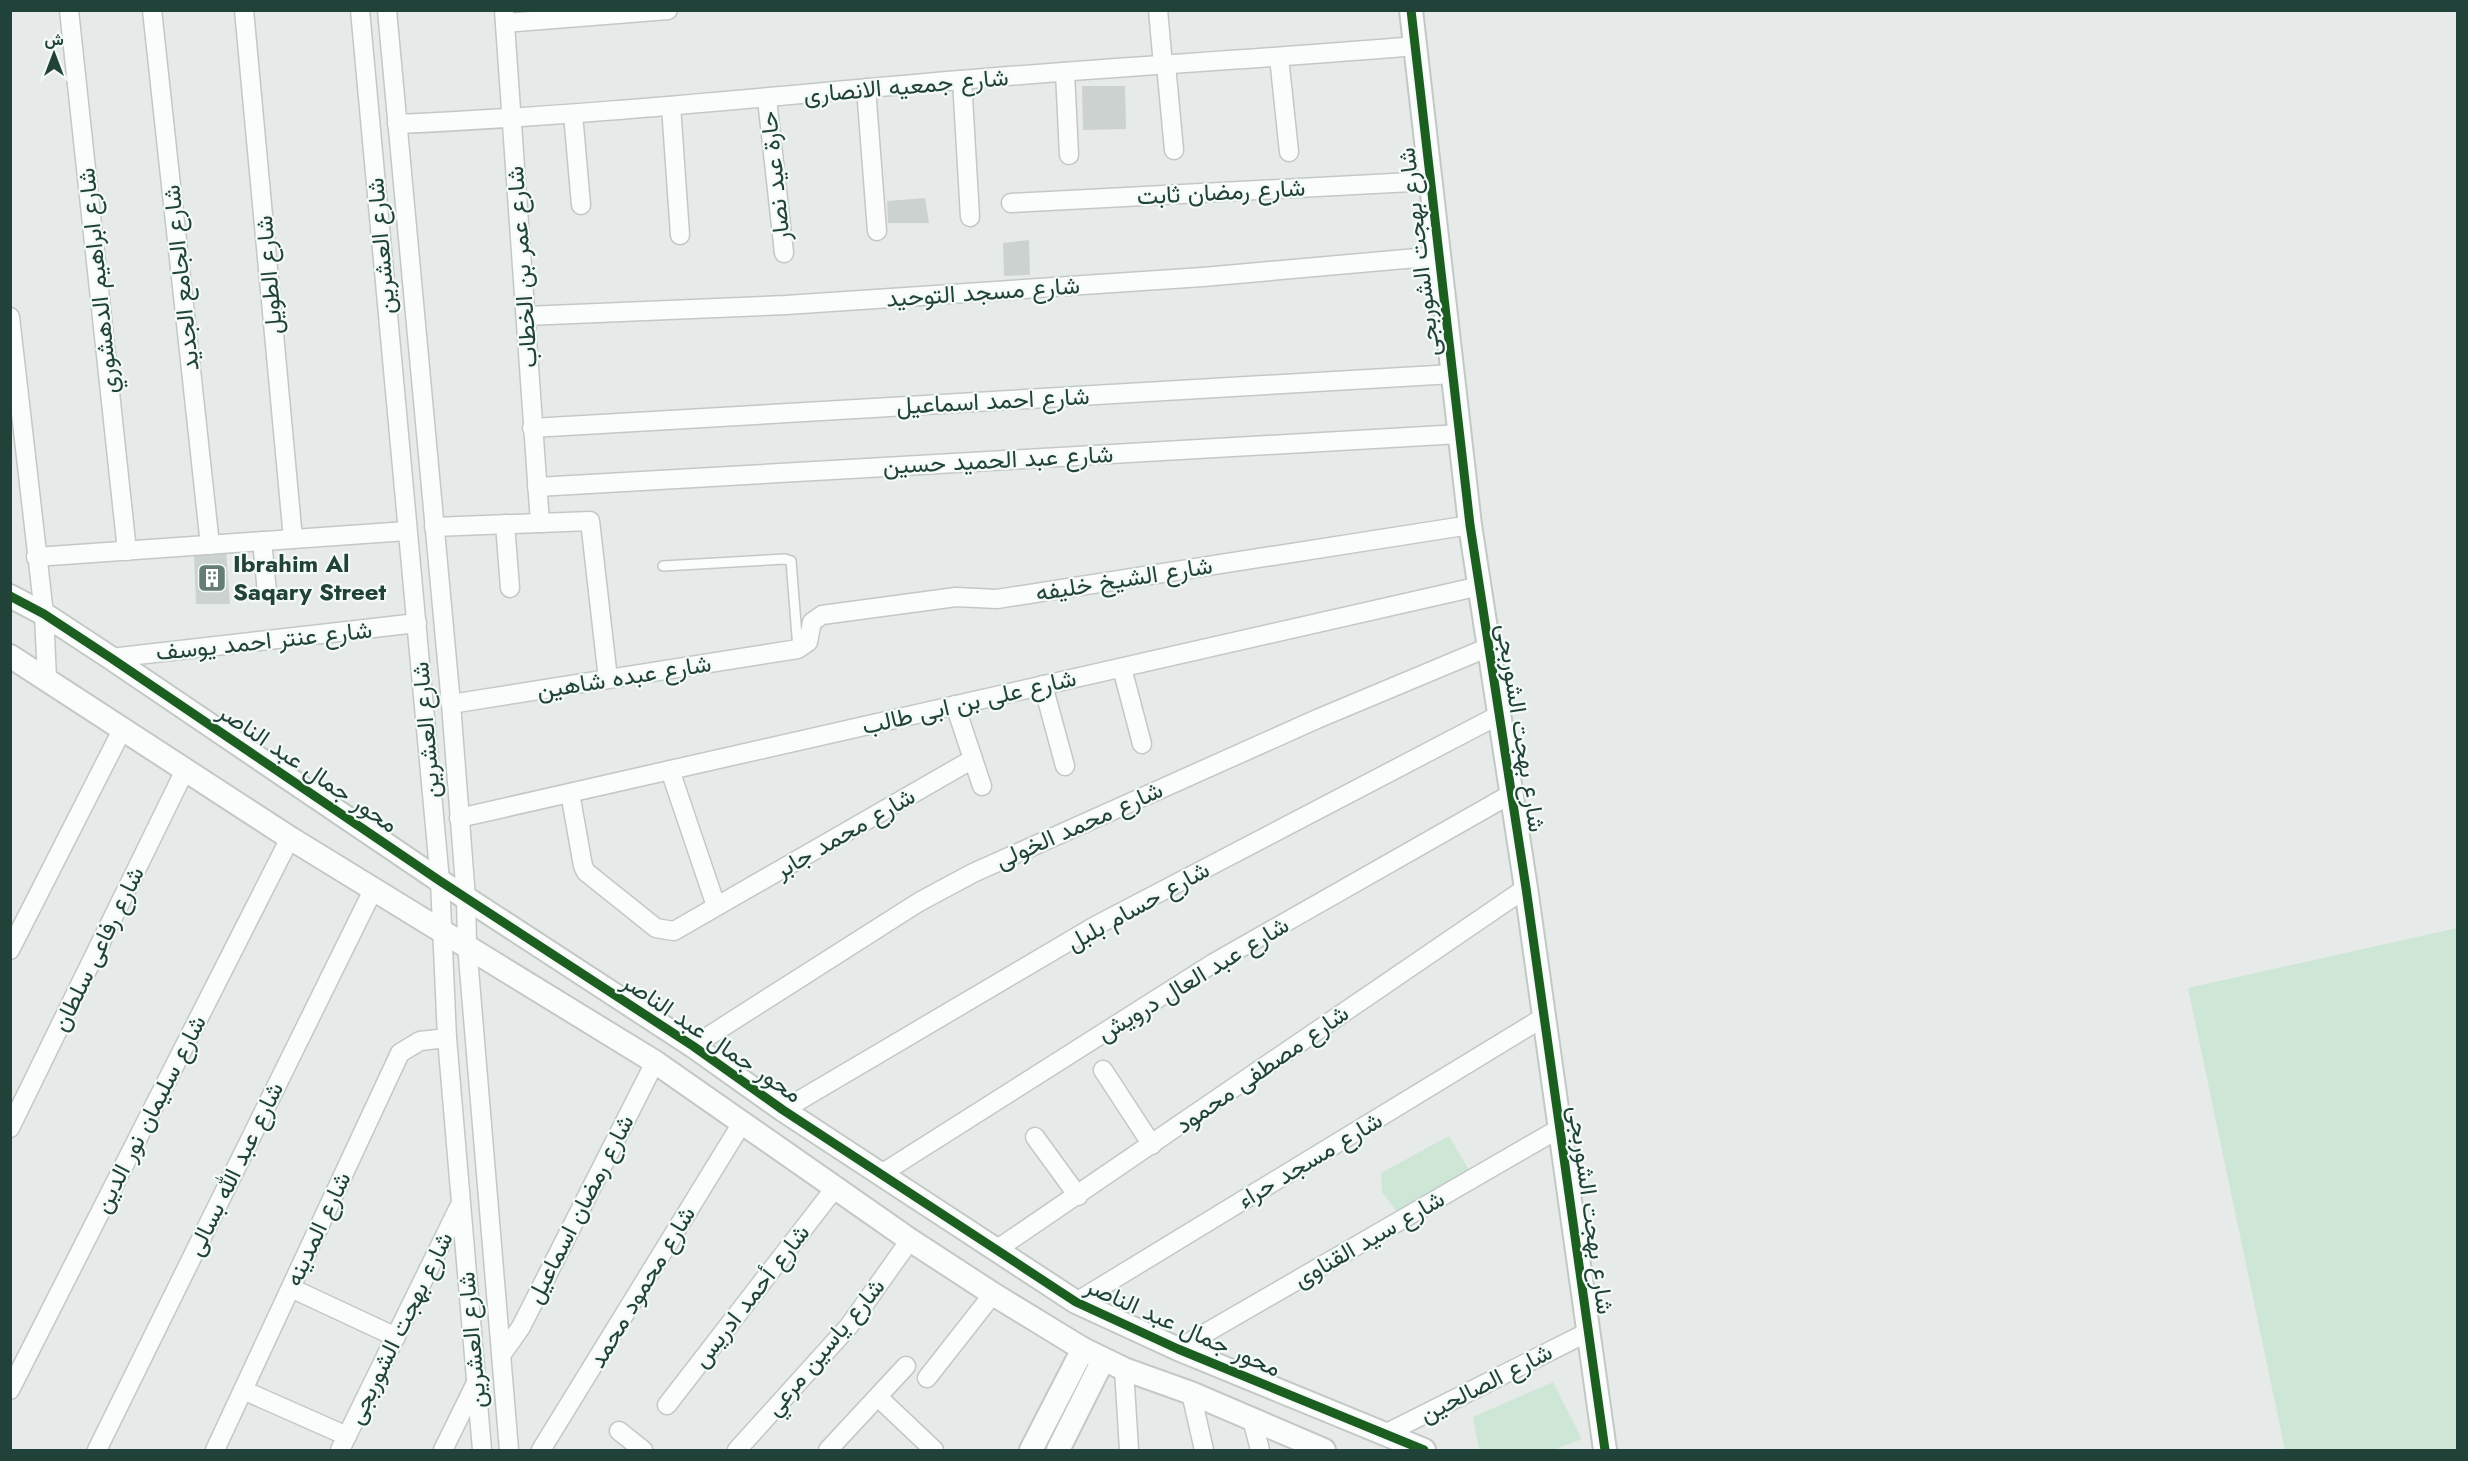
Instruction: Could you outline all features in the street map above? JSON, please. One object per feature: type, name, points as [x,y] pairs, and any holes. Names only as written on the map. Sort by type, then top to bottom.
[{"type":"street","name":"شارع ابراهيم الدهشوري","points":[[69,10],[127,551]]},
{"type":"street","name":"شارع الجامع الجديد","points":[[152,10],[210,545]]},
{"type":"street","name":"شارع الطويل","points":[[244,10],[293,539]]},
{"type":"street","name":"شارع العشرين","points":[[360,10],[440,881],[447,1038],[482,1450]]},
{"type":"street","name":"شارع العشرين","points":[[387,10],[451,704],[466,898],[467,945],[509,1450]]},
{"type":"street","points":[[504,17],[668,10]]},
{"type":"street","points":[[1158,10],[1174,150]]},
{"type":"street","name":"شارع بهجت الشوربجى","points":[[1411,10],[1470,525],[1526,888],[1605,1450]]},
{"type":"street","name":"شارع عمر بن الخطاب","points":[[504,17],[540,523]]},
{"type":"street","name":"شارع جمعيه الانصارى","points":[[397,124],[513,119],[767,99],[962,80],[1415,46]]},
{"type":"street","points":[[1279,57],[1288,152]]},
{"type":"street","points":[[1065,72],[1069,155]]},
{"type":"street","points":[[962,80],[970,217]]},
{"type":"street","points":[[866,88],[876,231]]},
{"type":"street","name":"حارة عيد نصار","points":[[767,99],[784,253]]},
{"type":"street","points":[[671,106],[680,235]]},
{"type":"street","points":[[573,114],[581,205]]},
{"type":"street","name":"شارع رمضان ثابت","points":[[1011,203],[1431,181]]},
{"type":"street","name":"شارع مسجد التوحيد","points":[[526,316],[810,304],[1203,277],[1439,256]]},
{"type":"street","points":[[10,317],[44,614],[47,679]]},
{"type":"street","name":"شارع احمد اسماعيل","points":[[532,428],[1453,374]]},
{"type":"street","name":"شارع عبد الحميد حسين","points":[[537,487],[1460,434]]},
{"type":"street","points":[[434,527],[590,521],[608,679]]},
{"type":"street","points":[[505,524],[510,588]]},
{"type":"street","name":"شارع الشيخ خليفه","points":[[798,649],[808,642],[812,622],[822,615],[956,597],[997,599],[1470,525]]},
{"type":"street","points":[[36,557],[407,531]]},
{"type":"street","points":[[262,541],[267,592]]},
{"type":"street","name":"شارع على بن ابى طالب","points":[[459,818],[1480,586]]},
{"type":"street","name":"محور جمال عبد الناصر","points":[[10,596],[44,614],[111,658],[440,881],[693,1046],[783,1110],[1076,1302],[1178,1350],[1424,1450]]},
{"type":"street","name":"شارع عنتر احمد يوسف","points":[[111,658],[417,623]]},
{"type":"street","name":"شارع محمد الخولى","points":[[693,1046],[919,902],[973,873],[1307,723],[1489,647]]},
{"type":"street","name":"شارع عبده شاهين","points":[[451,704],[798,649]]},
{"type":"street","points":[[10,656],[290,838],[655,1062],[910,1240],[993,1294],[1093,1354],[1124,1369],[1191,1393],[1324,1450]]},
{"type":"street","points":[[1122,668],[1142,744]]},
{"type":"street","points":[[1043,685],[1065,766]]},
{"type":"street","points":[[955,705],[982,786]]},
{"type":"street","name":"شارع حسام بلبل","points":[[783,1110],[1095,926],[1499,715]]},
{"type":"street","points":[[10,950],[123,728]]},
{"type":"street","name":"شارع محمد جابر","points":[[570,793],[586,872],[647,920],[662,930],[674,931],[973,759]]},
{"type":"street","name":"شارع رفاعى سلطان","points":[[10,1128],[185,770]]},
{"type":"street","points":[[670,770],[716,906]]},
{"type":"street","name":"شارع عبد العال درويش","points":[[881,1174],[1212,964],[1511,794]]},
{"type":"street","name":"شارع سليمان نور الدين","points":[[10,1390],[290,838]]},
{"type":"street","name":"شارع عبد الله بسالى","points":[[97,1450],[374,888]]},
{"type":"street","name":"شارع مصطفى محمود","points":[[996,1250],[1526,888]]},
{"type":"street","name":"شارع مسجد حراء","points":[[1076,1302],[1544,1017]]},
{"type":"street","name":"شارع المدينه","points":[[215,1450],[400,1053],[420,1041],[447,1038]]},
{"type":"street","name":"شارع رمضان اسماعيل","points":[[502,1354],[521,1327],[655,1062]]},
{"type":"street","points":[[1102,1070],[1152,1145]]},
{"type":"street","name":"شارع محمود محمد","points":[[541,1450],[742,1123]]},
{"type":"street","name":"شارع سيد القناوى","points":[[1178,1350],[1560,1128]]},
{"type":"street","points":[[1035,1137],[1078,1196]]},
{"type":"street","name":"شارع أحمد ادريس","points":[[667,1405],[836,1188]]},
{"type":"street","name":"شارع بهجت الشوربجى","points":[[343,1443],[460,1205]]},
{"type":"street","name":"شارع ياسين مرعي","points":[[736,1450],[849,1326],[910,1240]]},
{"type":"street","points":[[291,1288],[396,1337]]},
{"type":"street","points":[[927,1378],[993,1294]]},
{"type":"street","name":"شارع الصالحين","points":[[1384,1434],[1588,1332]]},
{"type":"street","points":[[1031,1450],[1093,1354]]},
{"type":"street","points":[[1059,1450],[1093,1354]]},
{"type":"street","points":[[828,1450],[906,1366]]},
{"type":"street","points":[[1124,1369],[1129,1450]]},
{"type":"street","points":[[443,1450],[476,1384]]},
{"type":"street","points":[[243,1390],[343,1443]]},
{"type":"street","points":[[1191,1393],[1204,1450]]},
{"type":"street","points":[[878,1397],[934,1450]]},
{"type":"street","points":[[1252,1419],[1260,1450]]},
{"type":"street","points":[[619,1431],[643,1450]]},
{"type":"lane","points":[[663,566],[785,559],[791,561],[798,649]]},
{"type":"green space","points":[[2457,928],[2457,1450],[2285,1450],[2188,988]]},
{"type":"green space","points":[[1449,1136],[1468,1169],[1402,1219],[1382,1192],[1381,1173]]},
{"type":"green space","points":[[1553,1382],[1582,1439],[1553,1450],[1479,1450],[1473,1417]]},
{"type":"building","points":[[1082,86],[1125,86],[1126,129],[1083,130]]},
{"type":"building","points":[[925,198],[929,223],[888,223],[887,201]]},
{"type":"building","points":[[1029,240],[1030,275],[1004,276],[1003,243]]},
{"type":"building","name":"Ibrahim Al Saqary Street","points":[[226,551],[230,604],[196,604],[194,552]]},
{"type":"cycle path","points":[[1411,10],[1470,525],[1526,888],[1605,1450]]},
{"type":"cycle path","points":[[10,596],[44,614],[111,658],[440,881],[693,1046],[783,1110],[1076,1302],[1178,1349],[1424,1450]]},
{"type":"place","name":"Ibrahim Al Saqary Street","points":[[212,578]]}]
